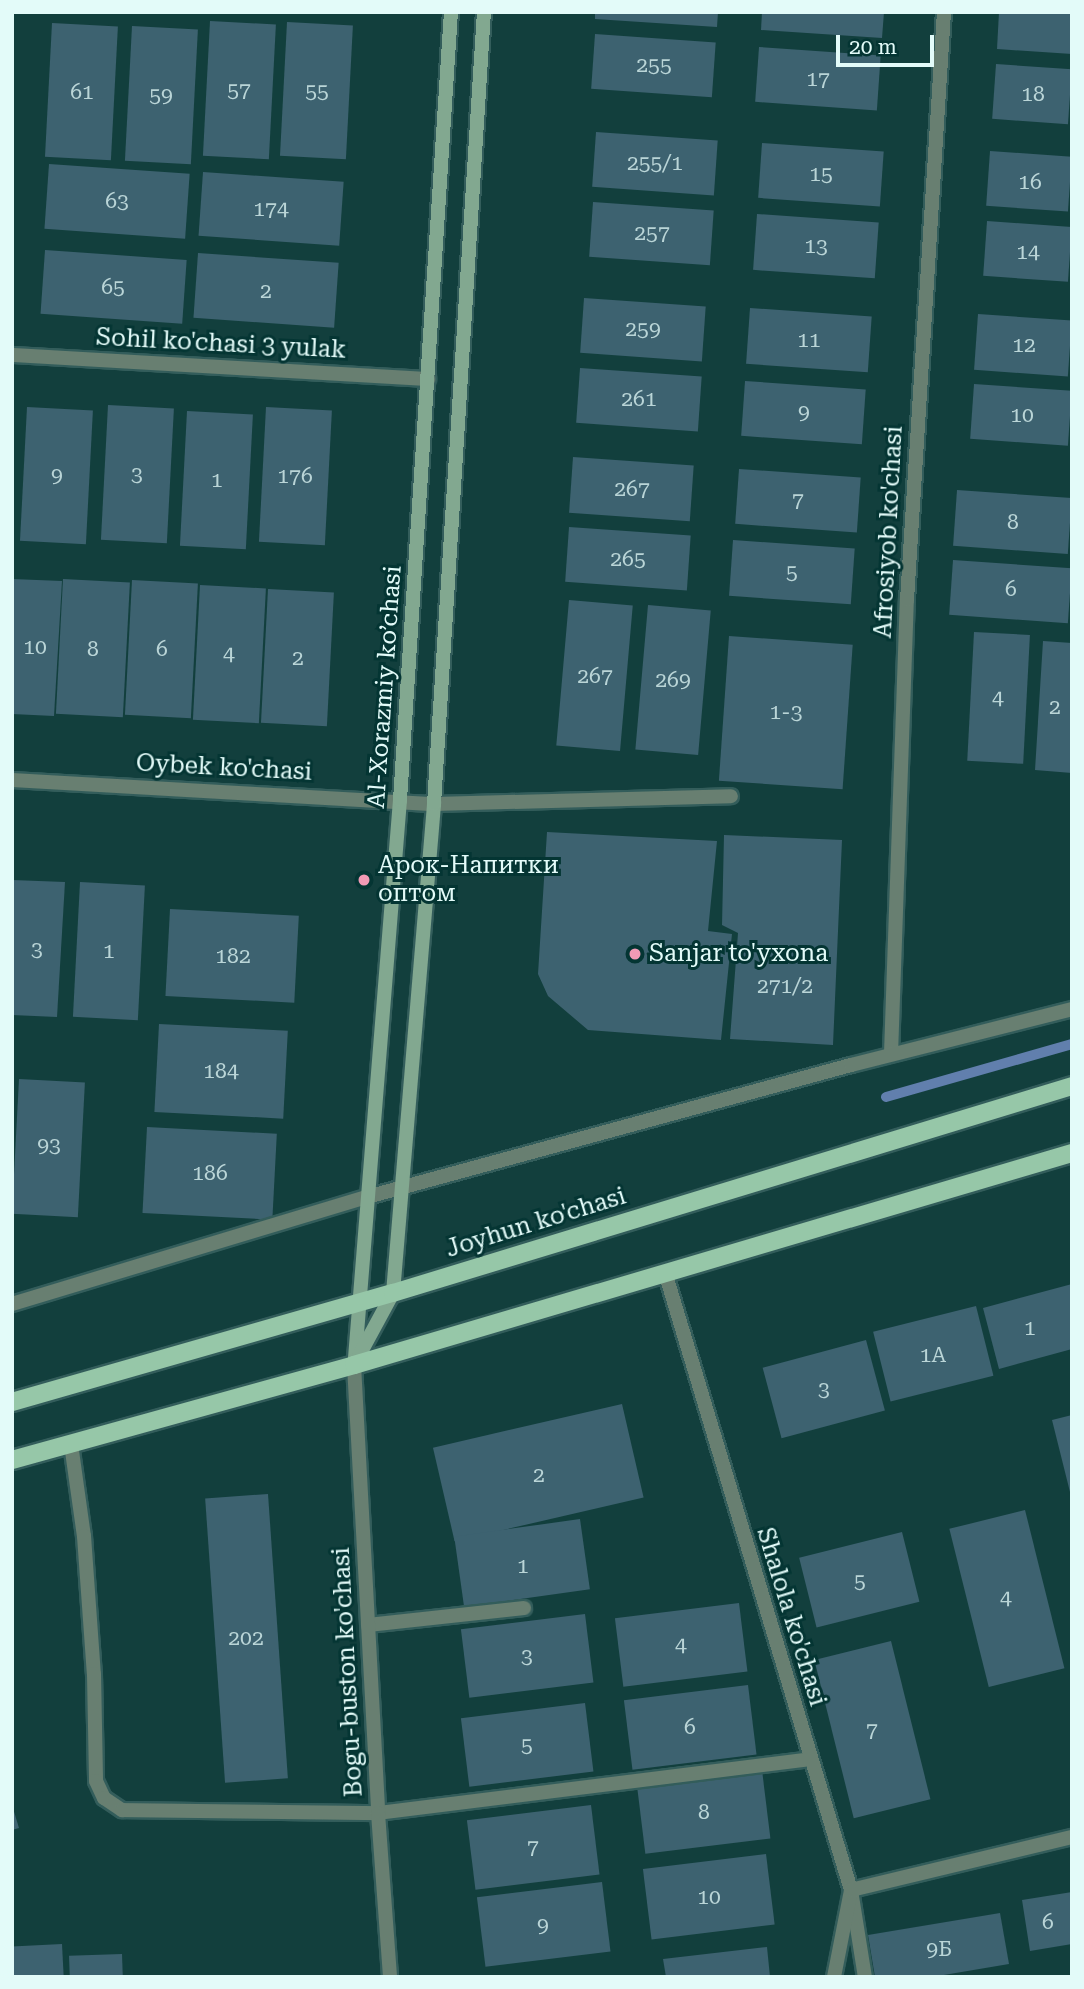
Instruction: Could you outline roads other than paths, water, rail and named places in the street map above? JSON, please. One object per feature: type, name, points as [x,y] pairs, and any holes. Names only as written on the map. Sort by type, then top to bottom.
[{"type":"main road","name":"Al-Xorazmiy ko’chasi","points":[[354,1365],[400,800],[451,12]]},
{"type":"main road","points":[[354,1365],[393,1293],[434,804],[484,12]]},
{"type":"main road","name":"Joyhun ko'chasi","points":[[12,1402],[393,1293],[1072,1086]]},
{"type":"main road","points":[[12,1460],[354,1365],[1072,1153]]},
{"type":"street","name":"Afrosiyob ko'chasi","points":[[891,1054],[907,600],[944,12]]},
{"type":"street","name":"Sohil ko'chasi 3 yulak","points":[[12,355],[428,379]]},
{"type":"street","name":"Oybek ko'chasi","points":[[12,780],[434,804],[732,796]]},
{"type":"street","points":[[12,1304],[367,1198],[891,1054],[1072,1009]]},
{"type":"street","name":"Shalola ko'chasi","points":[[665,1272],[851,1890],[864,1977]]},
{"type":"street","name":"Bogu-buston ko'chasi","points":[[354,1365],[378,1813],[390,1977]]},
{"type":"street","points":[[71,1444],[85,1536],[94,1674],[96,1781],[104,1798],[122,1810],[378,1813],[810,1759]]},
{"type":"street","points":[[368,1625],[524,1608]]},
{"type":"street","points":[[834,1977],[851,1890],[1072,1837]]},
{"type":"waterway","points":[[886,1097],[1072,1044]]},
{"type":"place","name":"Арок-Напитки оптом","points":[[364,880]]},
{"type":"place","name":"Sanjar to'yxona","points":[[635,954]]}]
